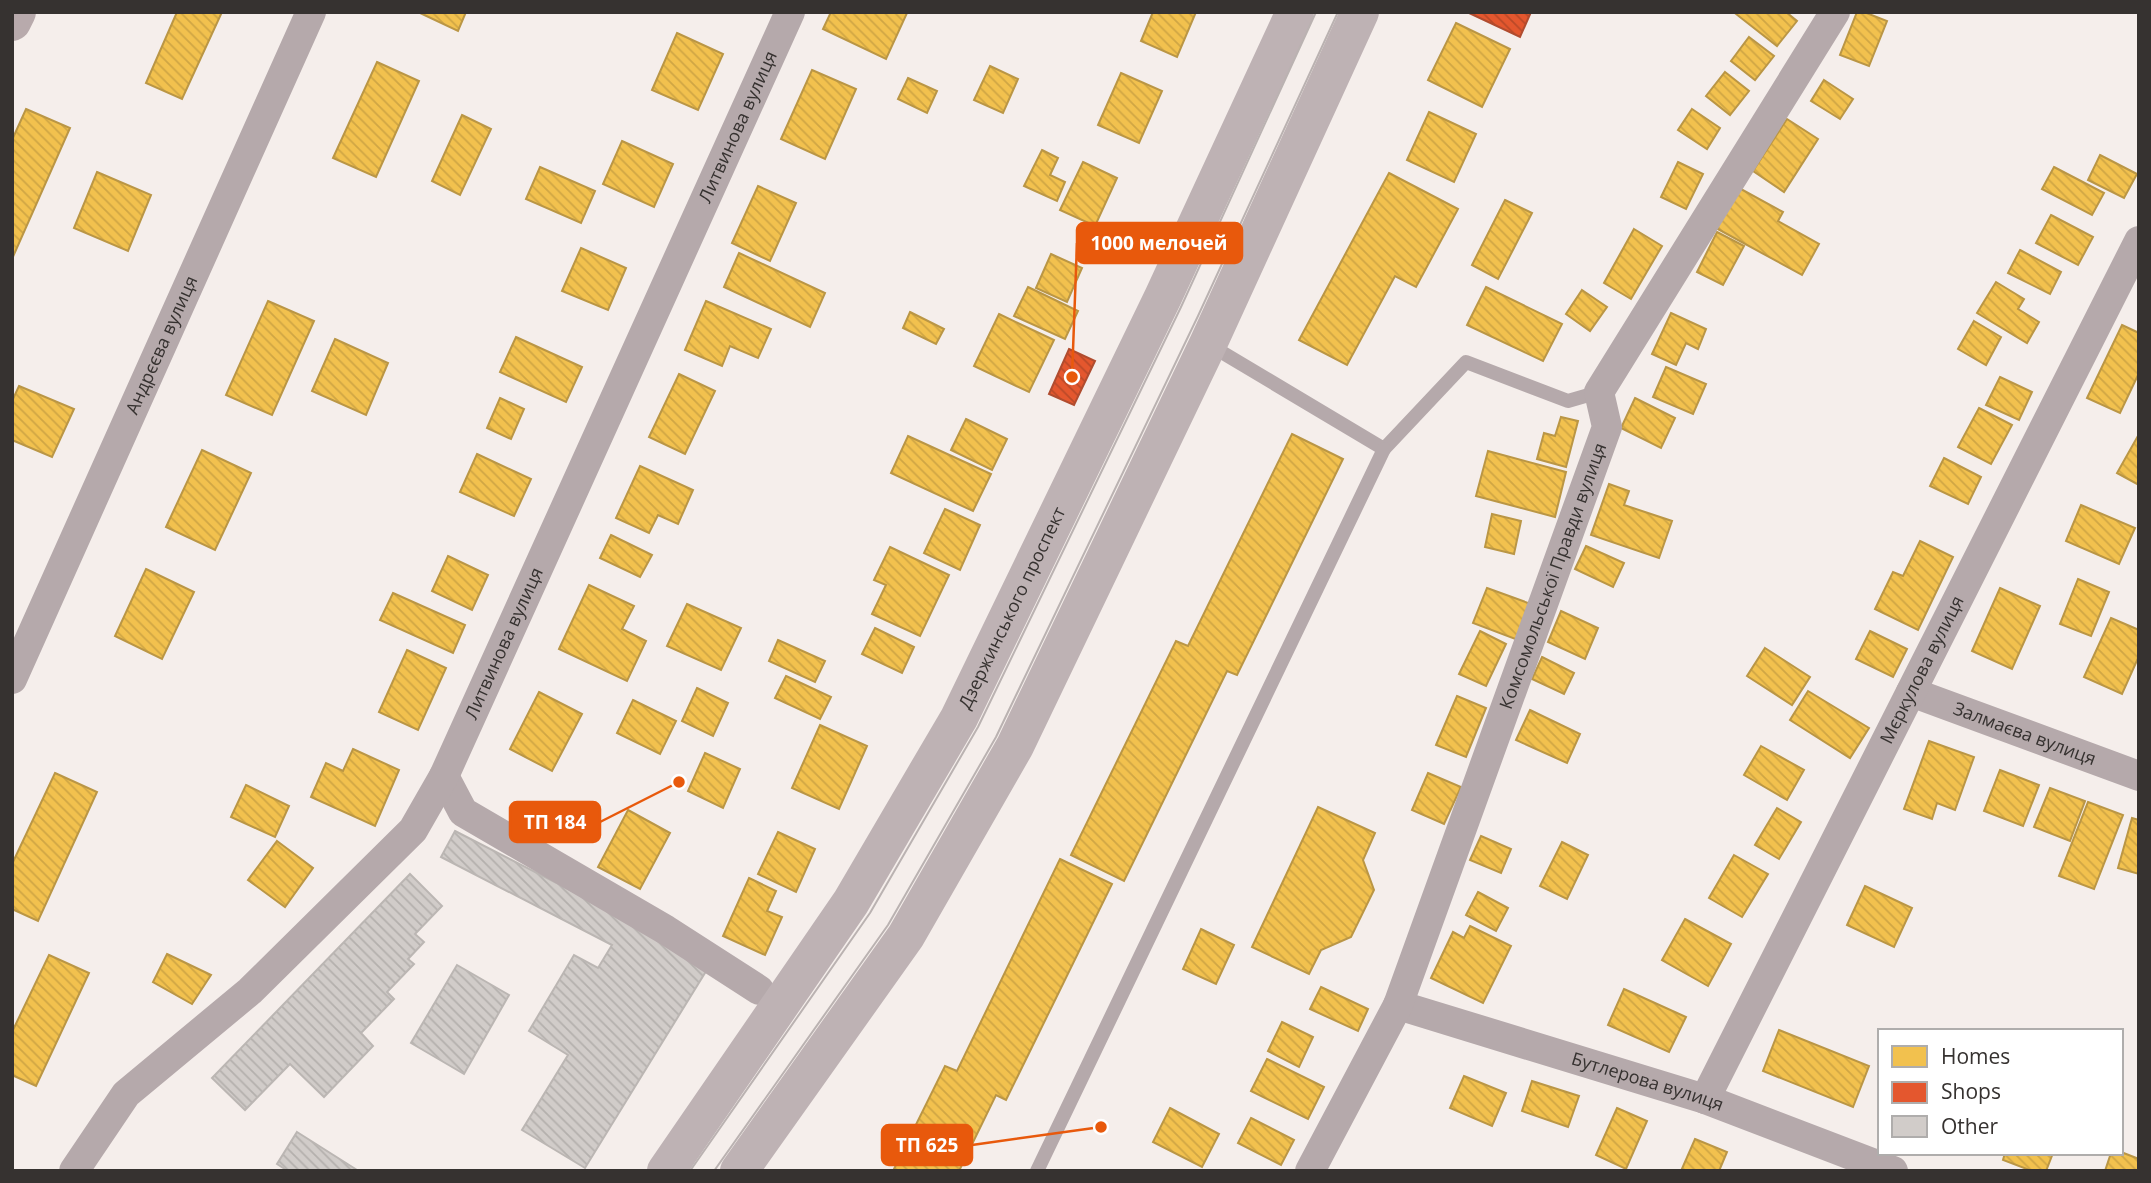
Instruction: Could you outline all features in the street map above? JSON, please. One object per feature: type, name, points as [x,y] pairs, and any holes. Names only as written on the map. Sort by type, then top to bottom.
[{"type":"main road","points":[[12,22],[17,12]]},
{"type":"street","name":"Андрєєва вулиця","points":[[12,679],[311,12]]},
{"type":"street","name":"Литвинова вулиця","points":[[74,1171],[126,1094],[250,991],[413,830],[444,776],[790,12]]},
{"type":"street","name":"Дзержинського проспект","points":[[666,1171],[851,902],[959,718],[1163,298],[1295,12]]},
{"type":"street","points":[[739,1171],[906,936],[1014,746],[1208,344],[1360,12]]},
{"type":"street","points":[[1598,392],[1835,12]]},
{"type":"street","name":"Мєркулова вулиця","points":[[1705,1099],[1911,692],[2131,277],[2139,241]]},
{"type":"street","name":"Комсомольської Правди вулиця","points":[[1310,1171],[1398,1005],[1607,427],[1598,392]]},
{"type":"street","name":"Залмаєва вулиця","points":[[1911,692],[2139,776]]},
{"type":"street","points":[[444,776],[463,812],[666,930],[759,990]]},
{"type":"street","name":"Бутлерова вулиця","points":[[1398,1005],[1705,1099],[1893,1171]]},
{"type":"lane","points":[[1208,344],[1384,449]]},
{"type":"lane","points":[[1037,1171],[1384,449],[1466,362],[1568,401],[1598,392]]},
{"type":"building: Homes","points":[[177,12],[222,12],[182,99],[146,83]]},
{"type":"building: Homes","points":[[418,12],[466,12],[458,31]]},
{"type":"building: Homes","points":[[831,12],[907,13],[886,59],[823,29]]},
{"type":"building: Homes","points":[[1153,12],[1196,12],[1177,57],[1141,41]]},
{"type":"building: Homes","points":[[1786,12],[1797,21],[1777,46],[1736,14]]},
{"type":"building: Homes","points":[[1857,12],[1887,21],[1869,66],[1840,55]]},
{"type":"building: Homes","points":[[1456,23],[1510,49],[1482,107],[1428,80]]},
{"type":"building: Homes","points":[[677,33],[723,54],[698,110],[652,90]]},
{"type":"building: Homes","points":[[1749,37],[1774,56],[1755,80],[1731,61]]},
{"type":"building: Homes","points":[[377,62],[419,81],[376,177],[333,158]]},
{"type":"building: Homes","points":[[990,66],[1018,79],[1003,113],[974,100]]},
{"type":"building: Homes","points":[[812,70],[856,89],[825,159],[781,139]]},
{"type":"building: Homes","points":[[1725,72],[1749,91],[1730,115],[1706,96]]},
{"type":"building: Homes","points":[[1121,73],[1162,91],[1139,143],[1098,125]]},
{"type":"building: Homes","points":[[908,78],[937,91],[927,113],[898,99]]},
{"type":"building: Homes","points":[[1824,80],[1853,99],[1840,119],[1811,101]]},
{"type":"building: Homes","points":[[26,109],[70,128],[12,259],[12,140]]},
{"type":"building: Homes","points":[[1692,109],[1720,128],[1707,149],[1678,130]]},
{"type":"building: Homes","points":[[1429,112],[1476,134],[1454,182],[1407,160]]},
{"type":"building: Homes","points":[[462,115],[491,129],[460,195],[432,181]]},
{"type":"building: Homes","points":[[1787,119],[1818,139],[1784,192],[1753,171]]},
{"type":"building: Homes","points":[[622,141],[673,164],[654,207],[603,184]]},
{"type":"building: Homes","points":[[1042,150],[1058,158],[1050,175],[1065,182],[1057,201],[1024,186]]},
{"type":"building: Homes","points":[[2100,155],[2137,174],[2124,198],[2088,180]]},
{"type":"building: Homes","points":[[1083,162],[1117,178],[1095,226],[1060,210]]},
{"type":"building: Homes","points":[[1678,162],[1703,174],[1686,209],[1661,197]]},
{"type":"building: Homes","points":[[540,167],[595,191],[581,223],[526,199]]},
{"type":"building: Homes","points":[[2054,167],[2104,193],[2092,215],[2042,189]]},
{"type":"building: Homes","points":[[97,172],[151,195],[128,251],[74,228]]},
{"type":"building: Homes","points":[[1389,173],[1458,209],[1416,287],[1395,276],[1347,365],[1299,340]]},
{"type":"building: Homes","points":[[758,186],[796,203],[770,261],[732,243]]},
{"type":"building: Homes","points":[[1739,188],[1783,212],[1778,221],[1819,244],[1802,275],[1716,228]]},
{"type":"building: Homes","points":[[1505,200],[1532,213],[1498,279],[1472,265]]},
{"type":"building: Homes","points":[[2051,215],[2093,237],[2078,265],[2036,243]]},
{"type":"building: Homes","points":[[1634,229],[1662,246],[1631,299],[1604,283]]},
{"type":"building: Homes","points":[[1717,232],[1744,246],[1723,285],[1697,272]]},
{"type":"building: Homes","points":[[581,248],[626,268],[608,310],[562,291]]},
{"type":"building: Homes","points":[[2020,250],[2061,272],[2050,294],[2008,273]]},
{"type":"building: Homes","points":[[739,253],[825,293],[810,327],[724,287]]},
{"type":"building: Homes","points":[[1051,254],[1082,268],[1067,302],[1036,288]]},
{"type":"building: Homes","points":[[1996,282],[2024,299],[2018,309],[2039,322],[2027,343],[1977,313]]},
{"type":"building: Homes","points":[[1028,287],[1078,311],[1065,339],[1014,316]]},
{"type":"building: Homes","points":[[1486,287],[1562,324],[1543,361],[1467,325]]},
{"type":"building: Homes","points":[[1582,290],[1607,307],[1590,331],[1566,314]]},
{"type":"building: Homes","points":[[268,301],[314,321],[272,415],[226,395]]},
{"type":"building: Homes","points":[[706,301],[771,329],[758,358],[730,346],[722,366],[685,350]]},
{"type":"building: Homes","points":[[910,312],[944,329],[936,344],[903,328]]},
{"type":"building: Homes","points":[[1671,313],[1706,329],[1698,349],[1686,343],[1676,365],[1652,354]]},
{"type":"building: Homes","points":[[999,314],[1054,340],[1029,392],[974,366]]},
{"type":"building: Homes","points":[[1974,321],[2001,337],[1986,365],[1958,349]]},
{"type":"building: Homes","points":[[2122,325],[2139,333],[2139,373],[2120,413],[2087,398]]},
{"type":"building: Homes","points":[[516,337],[582,367],[566,402],[500,372]]},
{"type":"building: Homes","points":[[335,339],[388,363],[366,415],[312,391]]},
{"type":"building: Homes","points":[[1666,367],[1706,384],[1693,414],[1653,397]]},
{"type":"building: Homes","points":[[679,374],[715,391],[685,454],[649,437]]},
{"type":"building: Homes","points":[[2000,377],[2032,392],[2019,420],[1986,405]]},
{"type":"building: Homes","points":[[19,386],[74,409],[52,457],[12,440],[12,401]]},
{"type":"building: Homes","points":[[500,398],[524,409],[511,439],[487,428]]},
{"type":"building: Homes","points":[[1635,398],[1675,418],[1661,448],[1621,428]]},
{"type":"building: Homes","points":[[1979,408],[2012,425],[1991,464],[1958,447]]},
{"type":"building: Homes","points":[[1561,417],[1578,421],[1566,467],[1537,459],[1544,433],[1555,436]]},
{"type":"building: Homes","points":[[966,419],[1007,439],[992,470],[951,450]]},
{"type":"building: Homes","points":[[1292,434],[1343,459],[1237,675],[1227,671],[1124,881],[1071,855],[1176,641],[1188,646]]},
{"type":"building: Homes","points":[[2139,434],[2139,485],[2117,473]]},
{"type":"building: Homes","points":[[908,436],[991,474],[973,511],[891,473]]},
{"type":"building: Homes","points":[[202,450],[251,473],[215,550],[166,527]]},
{"type":"building: Homes","points":[[1488,451],[1566,472],[1555,517],[1476,496]]},
{"type":"building: Homes","points":[[477,454],[531,479],[514,516],[460,492]]},
{"type":"building: Homes","points":[[1944,458],[1981,477],[1968,504],[1930,486]]},
{"type":"building: Homes","points":[[640,466],[693,490],[678,524],[658,515],[649,533],[616,518]]},
{"type":"building: Homes","points":[[1609,484],[1629,491],[1624,505],[1672,521],[1659,558],[1591,535]]},
{"type":"building: Homes","points":[[2081,505],[2135,528],[2119,564],[2066,541]]},
{"type":"building: Homes","points":[[945,509],[980,525],[960,570],[924,553]]},
{"type":"building: Homes","points":[[1492,514],[1521,521],[1514,554],[1485,547]]},
{"type":"building: Homes","points":[[611,535],[652,555],[640,577],[600,558]]},
{"type":"building: Homes","points":[[1920,541],[1953,557],[1918,630],[1875,609],[1893,572],[1903,576]]},
{"type":"building: Homes","points":[[1586,546],[1624,563],[1613,587],[1575,569]]},
{"type":"building: Homes","points":[[890,547],[949,575],[920,636],[872,614],[886,585],[874,580]]},
{"type":"building: Homes","points":[[448,556],[488,575],[472,610],[432,591]]},
{"type":"building: Homes","points":[[146,569],[194,592],[162,659],[115,636]]},
{"type":"building: Homes","points":[[2078,579],[2109,592],[2091,636],[2060,624]]},
{"type":"building: Homes","points":[[589,585],[634,606],[622,629],[646,641],[627,681],[559,649]]},
{"type":"building: Homes","points":[[1487,588],[1531,604],[1518,640],[1473,623]]},
{"type":"building: Homes","points":[[2000,588],[2040,606],[2012,669],[1972,651]]},
{"type":"building: Homes","points":[[393,593],[465,625],[453,653],[380,620]]},
{"type":"building: Homes","points":[[687,604],[741,628],[721,670],[667,646]]},
{"type":"building: Homes","points":[[1561,611],[1598,628],[1585,659],[1548,642]]},
{"type":"building: Homes","points":[[2111,618],[2139,630],[2139,656],[2122,694],[2084,677]]},
{"type":"building: Homes","points":[[875,628],[914,647],[902,673],[862,654]]},
{"type":"building: Homes","points":[[1480,631],[1506,644],[1486,686],[1459,674]]},
{"type":"building: Homes","points":[[1870,631],[1907,649],[1893,677],[1856,659]]},
{"type":"building: Homes","points":[[778,640],[825,661],[815,682],[769,661]]},
{"type":"building: Homes","points":[[1765,648],[1810,677],[1792,705],[1747,676]]},
{"type":"building: Homes","points":[[407,650],[446,668],[418,730],[379,712]]},
{"type":"building: Homes","points":[[1542,657],[1574,673],[1564,694],[1532,679]]},
{"type":"building: Homes","points":[[786,676],[831,697],[820,719],[775,698]]},
{"type":"building: Homes","points":[[697,688],[728,703],[713,736],[682,721]]},
{"type":"building: Homes","points":[[1808,691],[1869,728],[1850,758],[1790,720]]},
{"type":"building: Homes","points":[[539,692],[582,714],[552,771],[510,749]]},
{"type":"building: Homes","points":[[1457,696],[1486,708],[1466,757],[1436,745]]},
{"type":"building: Homes","points":[[633,700],[676,721],[660,754],[617,733]]},
{"type":"building: Homes","points":[[1530,710],[1580,734],[1567,763],[1516,740]]},
{"type":"building: Homes","points":[[820,725],[867,746],[839,809],[792,788]]},
{"type":"building: Homes","points":[[1929,741],[1974,757],[1955,810],[1937,803],[1932,819],[1904,809]]},
{"type":"building: Homes","points":[[1761,746],[1804,770],[1787,800],[1744,775]]},
{"type":"building: Homes","points":[[353,749],[399,770],[375,826],[311,797],[326,763],[343,771]]},
{"type":"building: Homes","points":[[705,753],[740,769],[723,808],[688,791]]},
{"type":"building: Homes","points":[[2000,770],[2039,785],[2023,826],[1984,811]]},
{"type":"building: Homes","points":[[55,773],[97,792],[38,921],[12,909],[12,864]]},
{"type":"building: Homes","points":[[1428,773],[1461,787],[1444,824],[1412,810]]},
{"type":"building: Homes","points":[[246,785],[289,806],[275,837],[231,817]]},
{"type":"building: Homes","points":[[2050,788],[2085,801],[2070,841],[2034,827]]},
{"type":"building: Homes","points":[[2088,802],[2123,815],[2094,889],[2059,876]]},
{"type":"building: Homes","points":[[1318,807],[1375,833],[1363,860],[1374,890],[1351,937],[1321,950],[1309,974],[1252,947]]},
{"type":"building: Homes","points":[[1777,808],[1801,822],[1779,859],[1755,845]]},
{"type":"building: Homes","points":[[628,810],[670,833],[640,889],[598,867]]},
{"type":"building: Homes","points":[[2132,818],[2139,820],[2139,874],[2118,868]]},
{"type":"building: Homes","points":[[778,832],[815,849],[796,892],[758,874]]},
{"type":"building: Homes","points":[[1481,836],[1511,849],[1501,873],[1470,860]]},
{"type":"building: Homes","points":[[277,841],[313,868],[285,907],[248,880]]},
{"type":"building: Homes","points":[[1562,842],[1588,855],[1567,899],[1540,886]]},
{"type":"building: Homes","points":[[1734,855],[1768,874],[1742,917],[1709,898]]},
{"type":"building: Homes","points":[[1060,859],[1112,884],[1006,1100],[996,1095],[959,1171],[893,1171],[945,1066],[957,1071]]},
{"type":"building: Homes","points":[[749,878],[776,891],[767,911],[782,917],[765,955],[723,936]]},
{"type":"building: Homes","points":[[1865,886],[1912,908],[1894,947],[1847,925]]},
{"type":"building: Homes","points":[[1478,892],[1508,908],[1496,931],[1466,915]]},
{"type":"building: Homes","points":[[1685,919],[1731,944],[1708,986],[1662,960]]},
{"type":"building: Homes","points":[[1470,926],[1511,946],[1483,1003],[1431,978],[1453,932],[1464,938]]},
{"type":"building: Homes","points":[[1201,929],[1234,945],[1216,984],[1183,969]]},
{"type":"building: Homes","points":[[167,954],[211,975],[192,1004],[153,982]]},
{"type":"building: Homes","points":[[49,955],[89,973],[36,1086],[12,1075],[12,1032]]},
{"type":"building: Homes","points":[[1321,987],[1368,1009],[1358,1031],[1310,1009]]},
{"type":"building: Homes","points":[[1624,989],[1686,1017],[1669,1052],[1608,1025]]},
{"type":"building: Homes","points":[[1282,1022],[1313,1037],[1299,1067],[1268,1051]]},
{"type":"building: Homes","points":[[1779,1030],[1869,1066],[1853,1107],[1763,1071]]},
{"type":"building: Homes","points":[[1267,1059],[1324,1087],[1308,1119],[1251,1091]]},
{"type":"building: Homes","points":[[1464,1076],[1506,1093],[1492,1126],[1450,1108]]},
{"type":"building: Homes","points":[[1532,1081],[1579,1096],[1568,1127],[1522,1111]]},
{"type":"building: Homes","points":[[1170,1108],[1219,1134],[1202,1167],[1153,1142]]},
{"type":"building: Homes","points":[[1617,1108],[1647,1121],[1626,1169],[1596,1155]]},
{"type":"building: Homes","points":[[1251,1118],[1294,1140],[1281,1165],[1238,1143]]},
{"type":"building: Homes","points":[[1695,1139],[1727,1152],[1719,1171],[1681,1171]]},
{"type":"building: Homes","points":[[2123,1153],[2139,1159],[2139,1171],[2105,1171],[2110,1155],[2123,1155]]},
{"type":"building: Homes","points":[[2004,1155],[2052,1155],[2046,1171],[2032,1171],[2003,1160]]},
{"type":"building: Shops","points":[[1467,12],[1531,12],[1520,37]]},
{"type":"building: Shops","points":[[1069,349],[1095,361],[1074,405],[1049,394]]},
{"type":"building: Other","points":[[455,831],[627,919],[708,968],[585,1168],[522,1130],[568,1055],[529,1031],[574,955],[598,968],[612,945],[441,857]]},
{"type":"building: Other","points":[[410,874],[442,906],[415,934],[424,942],[408,959],[414,964],[387,992],[394,999],[361,1033],[373,1046],[324,1097],[290,1064],[245,1110],[212,1078]]},
{"type":"building: Other","points":[[457,965],[509,995],[464,1074],[411,1043]]},
{"type":"building: Other","points":[[297,1132],[357,1171],[288,1171],[277,1164]]},
{"type":"tram line","points":[[690,1171],[870,913],[978,727],[1181,307],[1316,12]]},
{"type":"tram line","points":[[714,1171],[888,925],[996,737],[1198,316],[1338,12]]},
{"type":"place","name":"1000 мелочей","points":[[1072,377]]},
{"type":"place","name":"ТП 184","points":[[679,782]]},
{"type":"place","name":"ТП 625","points":[[1101,1127]]}]
